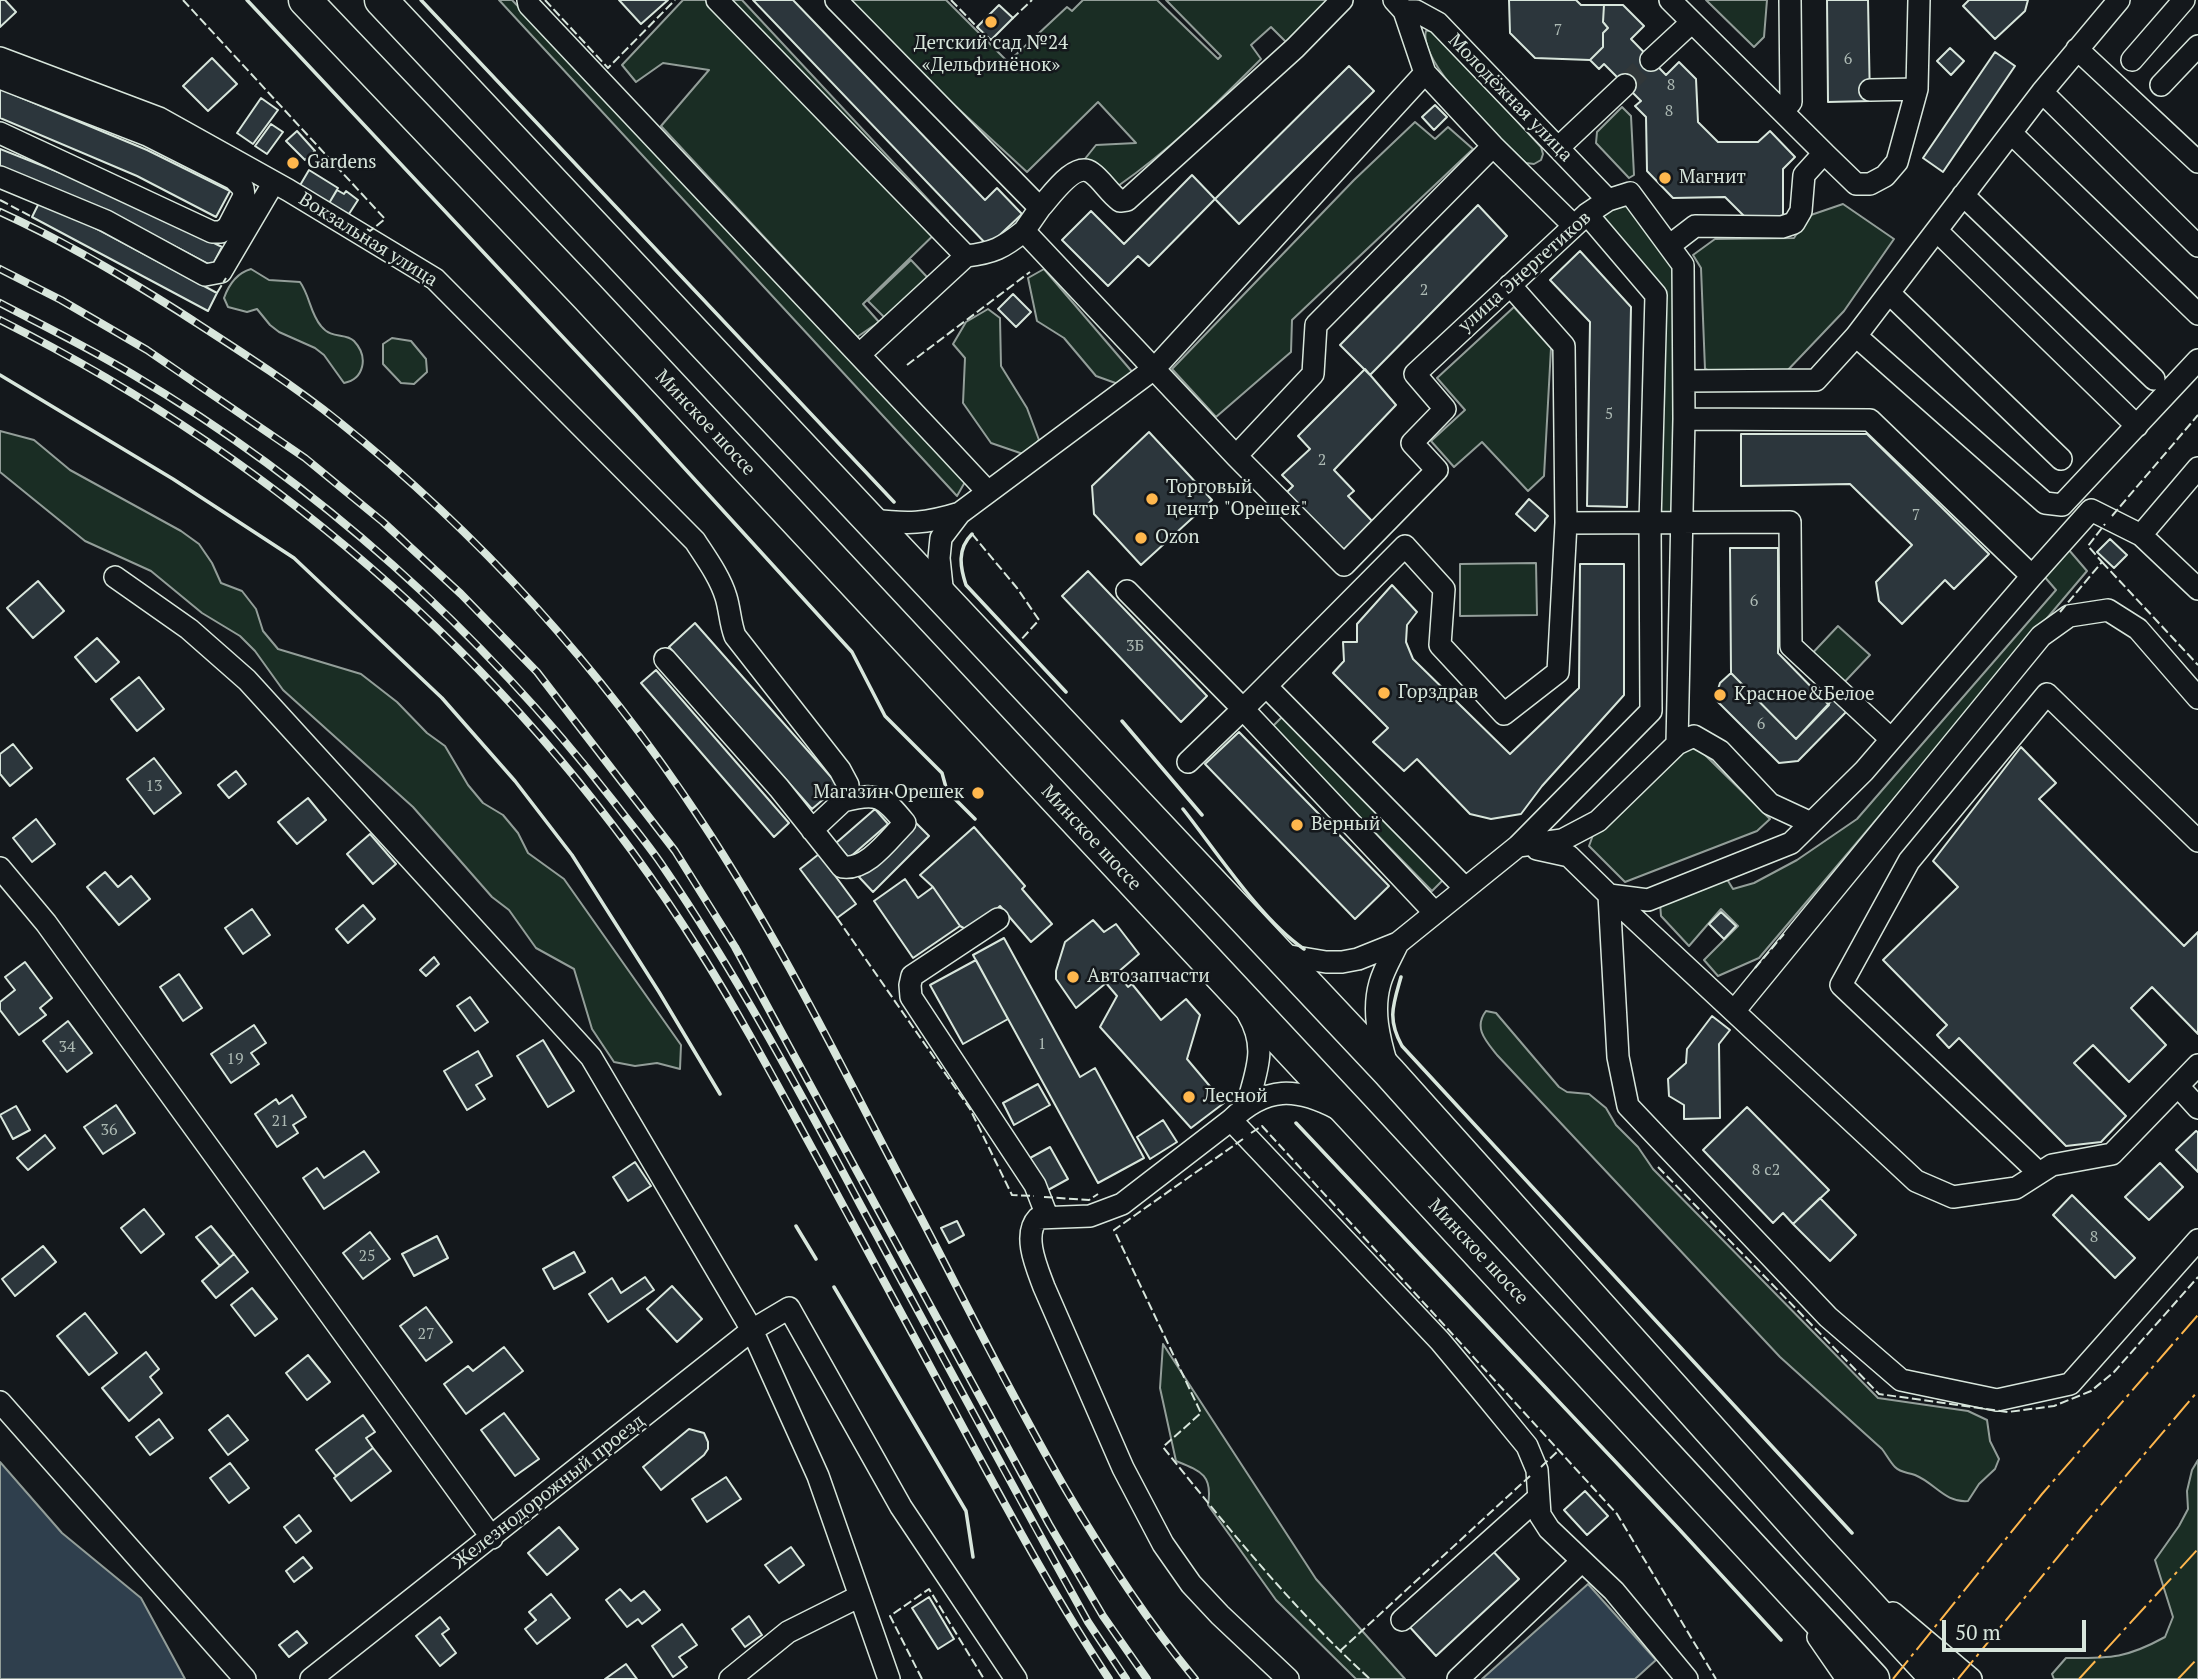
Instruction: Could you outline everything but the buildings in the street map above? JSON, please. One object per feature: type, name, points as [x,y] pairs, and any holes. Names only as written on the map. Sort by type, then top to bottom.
[{"type":"highway","name":"Минское шоссе","points":[[306,0],[587,296],[1873,1679]]},
{"type":"highway","points":[[381,0],[1389,1072],[1937,1679]]},
{"type":"street","points":[[528,0],[529,5],[664,150],[988,492]]},
{"type":"street","points":[[717,0],[966,256]]},
{"type":"street","points":[[836,0],[1040,208]]},
{"type":"street","points":[[860,354],[966,256],[987,254],[1004,247],[1024,231],[1040,208],[1074,171],[1083,169],[1091,172],[1120,201],[1128,200],[1287,56],[1342,0]]},
{"type":"street","points":[[1670,0],[1856,184],[1870,184],[1885,176],[1897,162],[1917,89],[1919,0]]},
{"type":"street","points":[[1783,111],[1791,102],[1790,0]]},
{"type":"street","points":[[1685,381],[1816,380],[1856,336],[2042,92],[2119,0]]},
{"type":"street","points":[[2132,60],[2184,0]]},
{"type":"street","points":[[1278,954],[1342,962],[1398,943],[1518,846],[1651,711],[1650,523],[1656,295],[1581,220],[1523,175],[1425,73],[1410,5]]},
{"type":"street","name":"Молодёжная улица","points":[[1410,5],[1438,23],[1608,200]]},
{"type":"street","points":[[1651,60],[1692,22]]},
{"type":"street","points":[[2161,85],[2198,46]]},
{"type":"street","points":[[2077,48],[2198,162]]},
{"type":"street","name":"Вокзальная улица","points":[[0,58],[159,118],[274,182],[435,279],[695,541],[726,595],[730,625],[735,636],[840,770],[848,785],[843,801]]},
{"type":"street","points":[[943,597],[939,558],[941,538],[960,513],[1155,368],[1425,73]]},
{"type":"street","points":[[0,78],[148,135],[234,179],[243,188],[244,196],[228,228],[221,232],[212,232],[0,134]]},
{"type":"street","points":[[1558,148],[1625,85]]},
{"type":"street","points":[[1870,90],[1917,89]]},
{"type":"street","points":[[2042,92],[2198,246]]},
{"type":"street","points":[[2011,133],[2198,314]]},
{"type":"street","points":[[1236,456],[1313,374],[1316,325],[1493,146]]},
{"type":"street","points":[[1669,246],[1695,226],[1782,227],[1794,223],[1801,211],[1804,176],[1824,153]]},
{"type":"street","points":[[0,177],[106,221],[211,276],[221,272],[274,182]]},
{"type":"street","name":"улица Энергетиков","points":[[1344,565],[1437,470],[1412,443],[1445,409],[1415,374],[1581,220],[1608,200],[1630,193],[1683,265],[1685,419],[1676,744]]},
{"type":"street","points":[[1964,195],[2154,379]]},
{"type":"street","points":[[1024,231],[1236,456],[1364,585]]},
{"type":"street","points":[[1937,231],[2137,426]]},
{"type":"street","points":[[1188,762],[1405,546],[1444,589],[1440,645],[1504,714],[1558,672],[1566,523],[1564,346],[1510,285]]},
{"type":"street","points":[[1889,293],[2061,459]]},
{"type":"street","points":[[1856,336],[2045,503],[2062,505],[2198,360]]},
{"type":"street","points":[[1685,419],[1870,419],[2032,576]]},
{"type":"street","points":[[2141,535],[2198,468]]},
{"type":"street","points":[[1609,895],[1648,900],[1791,843],[1864,771],[2091,510],[2141,535],[2198,589]]},
{"type":"street","points":[[871,520],[912,524],[933,522],[960,513]]},
{"type":"street","points":[[1566,523],[1790,522],[1791,646],[1891,739]]},
{"type":"street","points":[[115,578],[189,629],[247,680],[591,1057],[752,1330],[818,1476],[889,1679]]},
{"type":"street","points":[[1128,591],[1435,913]]},
{"type":"street","points":[[1735,1010],[2041,636],[2068,616],[2108,610],[2138,629],[2198,698]]},
{"type":"street","points":[[665,659],[779,788],[812,830],[842,867],[851,868],[862,864],[905,823],[887,801],[866,795],[843,801],[812,830]]},
{"type":"street","points":[[1266,686],[1465,888]]},
{"type":"street","points":[[2039,1173],[1841,985],[1909,861],[2047,694],[2198,841]]},
{"type":"street","points":[[1518,846],[1562,840],[1598,821],[1676,744],[1694,736],[1720,751],[1770,804],[1811,823]]},
{"type":"street","points":[[1518,846],[1569,856],[1916,1181],[1953,1197],[2017,1188],[2052,1165],[2112,1154],[2198,1065]]},
{"type":"street","points":[[0,868],[46,923],[492,1538]]},
{"type":"street","points":[[1609,895],[1618,1058],[1628,1106],[1828,1317],[1901,1380],[1997,1400],[2070,1384],[2198,1240]]},
{"type":"street","points":[[998,919],[912,976],[911,997],[1035,1185],[1047,1216]]},
{"type":"street","points":[[1389,1072],[1378,1033],[1377,1005],[1380,983],[1398,943]]},
{"type":"street","points":[[1234,992],[1258,1035],[1260,1049],[1260,1058],[1239,1113]]},
{"type":"street","points":[[2178,1086],[2198,1108]]},
{"type":"street","points":[[1286,1677],[1191,1584],[1163,1544],[1122,1468],[1044,1287],[1033,1255],[1034,1223],[1038,1218],[1047,1216],[1090,1216],[1122,1204],[1239,1113],[1276,1094],[1293,1092],[1319,1098],[1352,1116]]},
{"type":"street","points":[[1239,1113],[1440,1341],[1527,1446],[1536,1471],[1540,1516],[1549,1529],[1614,1591],[1686,1679]]},
{"type":"street","name":"Железнодорожный проезд","points":[[311,1679],[752,1330],[789,1308],[901,1507],[1016,1679]]},
{"type":"street","points":[[0,1402],[244,1679]]},
{"type":"street","points":[[1402,1620],[1538,1498]]},
{"type":"street","points":[[1817,1549],[1971,1679]]},
{"type":"street","points":[[1458,1679],[1582,1561]]},
{"type":"street","points":[[1775,1575],[1847,1679]]},
{"type":"street","points":[[730,1679],[788,1632],[860,1596]]},
{"type":"green space","points":[[499,0],[512,0],[922,431],[965,482],[957,496]]},
{"type":"green space","points":[[683,0],[742,0],[948,221],[863,304],[879,322],[857,337],[661,126],[709,70],[663,63],[636,82],[622,65]]},
{"type":"green space","points":[[848,0],[946,0],[1008,62],[1067,7],[1072,11],[1083,0],[1157,0],[1218,59],[1221,56],[1166,0],[1331,0],[1287,43],[1271,27],[1251,45],[1261,59],[1174,142],[1118,186],[1084,160],[1096,145],[1136,143],[1098,102],[1027,172],[902,57]]},
{"type":"green space","points":[[1706,0],[1767,0],[1764,37],[1754,47]]},
{"type":"green space","points":[[1433,30],[1541,147],[1541,160],[1534,164],[1526,163],[1464,101],[1435,62],[1427,45],[1426,31]]},
{"type":"green space","points":[[1622,107],[1631,116],[1634,175],[1629,178],[1596,143],[1597,132]]},
{"type":"green space","points":[[1415,122],[1435,139],[1448,127],[1473,149],[1292,320],[1291,352],[1216,417],[1172,369],[1354,180]]},
{"type":"green space","points":[[1628,203],[1676,269],[1674,516],[1657,515],[1662,293],[1600,218],[1611,207]]},
{"type":"green space","points":[[1843,204],[1894,239],[1844,311],[1785,373],[1723,376],[1705,369],[1701,268],[1693,255],[1715,239],[1794,238],[1808,216]]},
{"type":"green space","points":[[911,260],[928,278],[886,319],[868,301]]},
{"type":"green space","points":[[251,269],[269,280],[300,282],[321,326],[330,333],[350,338],[359,347],[363,360],[356,377],[344,383],[324,355],[315,348],[279,332],[257,309],[247,312],[228,307],[224,298],[228,288],[238,276]]},
{"type":"green space","points":[[1044,269],[1134,374],[1121,385],[1096,376],[1064,338],[1037,321],[1028,278]]},
{"type":"green space","points":[[1514,307],[1551,348],[1544,476],[1528,491],[1482,442],[1454,467],[1431,441],[1465,410],[1437,378]]},
{"type":"green space","points":[[988,309],[1000,318],[1001,366],[1027,408],[1039,440],[1026,455],[991,443],[963,403],[965,358],[953,344],[966,322]]},
{"type":"green space","points":[[392,338],[411,341],[426,359],[427,372],[414,384],[401,383],[383,364],[383,344]]},
{"type":"green space","points":[[0,431],[34,440],[70,470],[181,531],[199,544],[221,583],[242,591],[256,609],[263,631],[278,649],[361,674],[397,702],[427,733],[445,746],[468,785],[483,803],[503,815],[518,833],[528,853],[564,879],[681,1045],[680,1069],[657,1063],[635,1066],[614,1062],[592,1029],[574,969],[536,948],[509,910],[492,897],[413,807],[283,690],[255,651],[240,636],[202,613],[151,571],[85,541],[0,472]]},
{"type":"green space","points":[[2069,550],[2087,571],[1759,958],[1718,976],[1704,960],[1738,926],[1721,909],[1689,946],[1661,916],[1660,903],[1725,876],[1733,889],[1754,883],[1797,860],[1857,819],[2056,590],[2043,575]]},
{"type":"green space","points":[[1536,563],[1537,615],[1460,616],[1460,564]]},
{"type":"green space","points":[[1838,626],[1870,655],[1837,690],[1806,660]]},
{"type":"green space","points":[[1284,715],[1443,880],[1432,891],[1272,727]]},
{"type":"green space","points":[[1687,747],[1699,749],[1770,819],[1757,831],[1625,882],[1589,846],[1593,835]]},
{"type":"green space","points":[[1486,1011],[1496,1013],[1559,1087],[1567,1092],[1589,1094],[1606,1108],[1616,1125],[1638,1147],[1653,1169],[1878,1398],[1968,1411],[1987,1420],[1990,1441],[1999,1459],[1995,1469],[1979,1484],[1968,1501],[1946,1496],[1922,1478],[1897,1469],[1882,1449],[1780,1357],[1497,1055],[1482,1034],[1482,1017]]},
{"type":"green space","points":[[1163,1344],[1316,1579],[1405,1679],[1356,1679],[1276,1600],[1208,1505],[1207,1481],[1198,1471],[1176,1461],[1160,1388]]},
{"type":"green space","points":[[2198,1460],[2198,1679],[2054,1679],[2052,1674],[2066,1658],[2117,1656],[2139,1650],[2165,1637],[2173,1617],[2155,1560],[2188,1509],[2187,1491],[2192,1470]]},
{"type":"water","points":[[0,1462],[62,1533],[141,1598],[185,1679],[0,1679]]},
{"type":"water","points":[[1588,1584],[1656,1660],[1635,1679],[1482,1679]]},
{"type":"tunnel","points":[[1625,85],[1651,60]]},
{"type":"railway","points":[[0,212],[69,246],[135,284],[319,406],[441,510],[536,607],[580,658],[663,766],[702,822],[761,917],[1045,1453],[1115,1569],[1195,1679]]},
{"type":"railway","points":[[0,269],[61,300],[147,350],[305,458],[383,522],[461,594],[537,672],[675,851],[735,947],[1049,1524],[1103,1616],[1147,1679]]},
{"type":"railway","points":[[0,303],[116,364],[201,417],[267,463],[393,565],[452,620],[509,678],[563,739],[656,857],[741,990],[1088,1622],[1126,1679]]},
{"type":"railway","points":[[0,320],[105,377],[206,441],[302,511],[393,587],[478,669],[558,757],[632,851],[715,976],[746,1028],[1022,1535],[1109,1679]]},
{"type":"fence","points":[[183,0],[385,219],[370,231],[367,229]]},
{"type":"fence","points":[[545,0],[608,68],[675,0]]},
{"type":"fence","points":[[951,0],[979,29]]},
{"type":"fence","points":[[1012,19],[1032,0]]},
{"type":"fence","points":[[0,200],[32,217]]},
{"type":"fence","points":[[907,365],[1030,272]]},
{"type":"fence","points":[[217,293],[226,278]]},
{"type":"fence","points":[[2112,516],[2198,415]]},
{"type":"fence","points":[[2060,612],[2102,562],[2088,546],[2105,524]]},
{"type":"fence","points":[[972,534],[1017,588],[1039,620],[1019,642]]},
{"type":"fence","points":[[2102,562],[2198,665]]},
{"type":"fence","points":[[837,918],[970,1109],[1012,1195],[1034,1196]]},
{"type":"fence","points":[[1755,968],[1784,934]]},
{"type":"fence","points":[[1251,1133],[1262,1126],[1617,1514],[1716,1679]]},
{"type":"fence","points":[[1243,1139],[1114,1230],[1201,1413],[1163,1447],[1288,1596],[1370,1679]]},
{"type":"fence","points":[[1658,1167],[1879,1394],[2008,1412],[2054,1406],[2091,1391],[2114,1372],[2198,1277]]},
{"type":"fence","points":[[1044,1197],[1089,1200],[1098,1194]]},
{"type":"fence","points":[[1541,1467],[1559,1450]]},
{"type":"fence","points":[[1340,1651],[1530,1476]]},
{"type":"fence","points":[[922,1679],[890,1616],[929,1589],[984,1679]]},
{"type":"wall","points":[[247,0],[635,414],[852,652],[885,716],[942,773],[947,791],[975,819]]},
{"type":"wall","points":[[421,0],[894,502]]},
{"type":"wall","points":[[0,375],[173,479],[294,558],[442,698],[515,781],[572,855],[720,1094]]},
{"type":"wall","points":[[972,534],[964,546],[961,558],[966,585],[1066,692]]},
{"type":"wall","points":[[1122,721],[1202,815]]},
{"type":"wall","points":[[1183,809],[1256,903],[1288,937],[1304,949]]},
{"type":"wall","points":[[1401,977],[1393,1020],[1402,1046],[1852,1533]]},
{"type":"wall","points":[[1296,1123],[1781,1640]]},
{"type":"wall","points":[[796,1226],[816,1259]]},
{"type":"wall","points":[[834,1287],[966,1511],[973,1557]]},
{"type":"power","points":[[1893,1679],[2042,1494],[2198,1315]]},
{"type":"power","points":[[1958,1679],[2198,1391]]},
{"type":"power","points":[[2079,1679],[2198,1549]]},
{"type":"power","points":[[2178,1679],[2198,1658]]},
{"type":"place","name":"Детский сад №24 «Дельфинёнок»","points":[[991,22]]},
{"type":"place","name":"Gardens","points":[[293,163]]},
{"type":"place","name":"Магнит","points":[[1665,178]]},
{"type":"place","name":"Торговый центр \"Орешек\"","points":[[1152,499]]},
{"type":"place","name":"Ozon","points":[[1141,538]]},
{"type":"place","name":"Горздрав","points":[[1384,693]]},
{"type":"place","name":"Красное&Белое","points":[[1720,695]]},
{"type":"place","name":"Магазин Орешек","points":[[978,793]]},
{"type":"place","name":"Верный","points":[[1297,825]]},
{"type":"place","name":"Автозапчасти","points":[[1073,977]]},
{"type":"place","name":"Лесной","points":[[1189,1097]]}]
